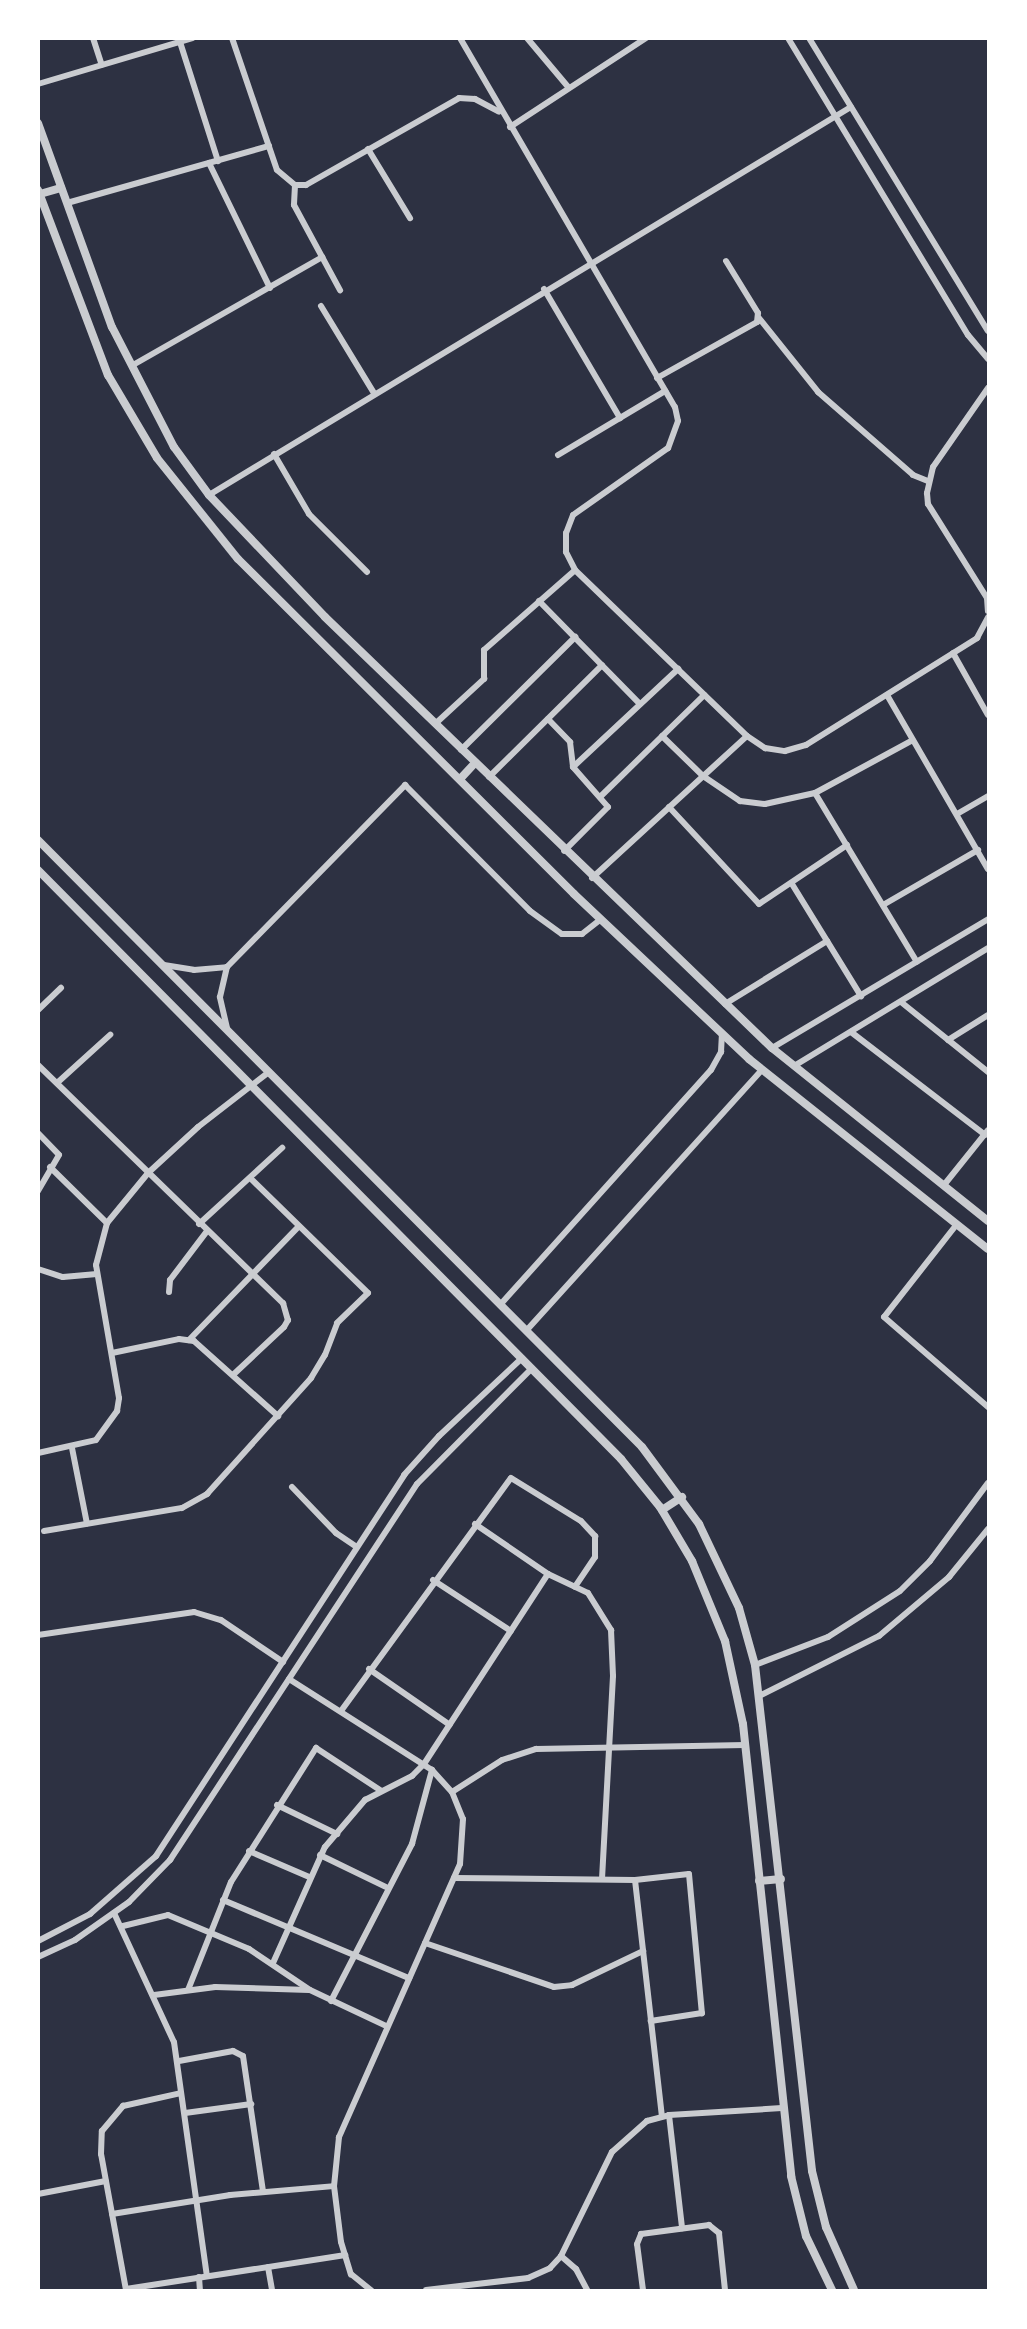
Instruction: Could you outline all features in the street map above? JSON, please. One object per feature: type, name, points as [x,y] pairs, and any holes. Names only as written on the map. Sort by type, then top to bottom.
[{"type":"street","points":[[93,38],[102,65]]},
{"type":"street","points":[[38,84],[192,38]]},
{"type":"street","points":[[232,38],[277,170],[295,185],[306,185],[459,98],[475,99],[503,115]]},
{"type":"street","points":[[460,38],[587,263],[665,391],[678,421],[676,436],[668,448],[573,515],[566,533],[566,552],[575,570],[747,736],[765,748],[785,751],[806,746],[977,638],[989,617]]},
{"type":"street","points":[[527,38],[569,88]]},
{"type":"street","points":[[788,38],[968,335],[989,359]]},
{"type":"street","points":[[809,38],[989,331]]},
{"type":"street","points":[[510,127],[645,39]]},
{"type":"street","points":[[180,42],[218,160]]},
{"type":"street","points":[[209,495],[544,289],[850,107]]},
{"type":"street","points":[[38,123],[112,327],[174,447],[209,495],[475,764],[772,1048],[989,1221]]},
{"type":"street","points":[[67,203],[269,146]]},
{"type":"street","points":[[368,149],[410,218]]},
{"type":"street","points":[[209,163],[270,288]]},
{"type":"street","points":[[295,185],[291,199],[340,290]]},
{"type":"street","points":[[61,188],[39,192],[108,376],[192,506],[238,559],[601,919],[722,1034],[762,1070],[989,1249]]},
{"type":"street","points":[[133,365],[322,257]]},
{"type":"street","points":[[726,261],[759,317],[817,392],[913,475],[928,481]]},
{"type":"street","points":[[544,289],[620,418]]},
{"type":"street","points":[[321,306],[374,393]]},
{"type":"street","points":[[657,378],[759,317]]},
{"type":"street","points":[[989,388],[933,467],[928,481],[928,504],[988,598],[989,611]]},
{"type":"street","points":[[558,456],[665,391]]},
{"type":"street","points":[[274,454],[309,514],[367,572]]},
{"type":"street","points":[[435,724],[484,679],[484,650],[575,570]]},
{"type":"street","points":[[539,601],[640,704]]},
{"type":"street","points":[[461,750],[575,637]]},
{"type":"street","points":[[954,653],[989,715]]},
{"type":"street","points":[[489,777],[602,665]]},
{"type":"street","points":[[573,767],[678,669]]},
{"type":"street","points":[[600,797],[704,695]]},
{"type":"street","points":[[887,695],[989,869]]},
{"type":"street","points":[[548,719],[570,742],[573,767],[600,797],[607,810],[564,851]]},
{"type":"street","points":[[663,736],[703,776],[740,802],[791,801],[815,793],[913,740]]},
{"type":"street","points":[[592,878],[747,736]]},
{"type":"street","points":[[461,778],[475,764]]},
{"type":"street","points":[[227,1028],[220,998],[227,967],[405,786],[530,911],[562,934],[582,934],[601,919]]},
{"type":"street","points":[[815,793],[917,962]]},
{"type":"street","points":[[957,814],[989,796]]},
{"type":"street","points":[[669,807],[759,904],[847,845]]},
{"type":"street","points":[[38,840],[642,1447],[682,1497],[727,1580],[755,1665],[761,1695],[812,2171],[826,2227],[854,2291]]},
{"type":"street","points":[[883,905],[978,850]]},
{"type":"street","points":[[38,870],[621,1458],[662,1510],[692,1561],[716,1615],[745,1745],[782,2108],[797,2206],[832,2291]]},
{"type":"street","points":[[792,884],[861,996]]},
{"type":"street","points":[[772,1048],[989,919]]},
{"type":"street","points":[[725,1004],[827,941]]},
{"type":"street","points":[[794,1066],[989,948]]},
{"type":"street","points":[[162,964],[194,970],[227,967]]},
{"type":"street","points":[[38,1010],[61,988]]},
{"type":"street","points":[[901,1002],[989,1072]]},
{"type":"street","points":[[948,1040],[989,1015]]},
{"type":"street","points":[[851,1032],[987,1132],[944,1185]]},
{"type":"street","points":[[500,1305],[710,1070],[721,1052],[722,1034]]},
{"type":"street","points":[[57,1083],[110,1035]]},
{"type":"street","points":[[38,1065],[251,1275],[283,1303],[288,1320],[234,1374]]},
{"type":"street","points":[[526,1331],[762,1070]]},
{"type":"street","points":[[38,1453],[72,1448],[101,1436],[117,1411],[112,1353],[97,1274],[98,1248],[107,1223],[148,1173],[198,1127],[254,1087],[269,1072]]},
{"type":"street","points":[[38,1133],[59,1154],[50,1167],[50,1178],[38,1191]]},
{"type":"street","points":[[199,1224],[282,1148]]},
{"type":"street","points":[[50,1167],[107,1223]]},
{"type":"street","points":[[44,1531],[195,1503],[278,1416],[319,1367],[337,1322],[368,1293],[251,1179]]},
{"type":"street","points":[[957,1224],[884,1317],[989,1407]]},
{"type":"street","points":[[112,1353],[189,1340],[299,1226]]},
{"type":"street","points":[[169,1292],[170,1280],[207,1231]]},
{"type":"street","points":[[38,1269],[63,1278],[97,1274]]},
{"type":"street","points":[[189,1340],[234,1374],[278,1416]]},
{"type":"street","points":[[38,1941],[114,1896],[176,1830],[394,1489],[439,1436],[522,1358]]},
{"type":"street","points":[[38,1957],[114,1913],[150,1882],[187,1837],[408,1497],[447,1450],[532,1368]]},
{"type":"street","points":[[72,1448],[87,1524]]},
{"type":"street","points":[[341,1711],[433,1580],[511,1478],[581,1521],[595,1536],[595,1557],[575,1587]]},
{"type":"street","points":[[755,1665],[828,1637],[900,1591],[930,1561],[989,1483]]},
{"type":"street","points":[[292,1486],[336,1533],[357,1547]]},
{"type":"street","points":[[394,1489],[408,1497]]},
{"type":"street","points":[[662,1510],[682,1497]]},
{"type":"street","points":[[475,1524],[548,1574],[575,1587],[598,1604],[611,1630],[602,1877]]},
{"type":"street","points":[[761,1695],[879,1636],[949,1577],[989,1529]]},
{"type":"street","points":[[273,1963],[320,1855],[365,1800],[412,1776],[424,1764],[548,1574]]},
{"type":"street","points":[[433,1580],[511,1631]]},
{"type":"street","points":[[38,1635],[194,1612],[221,1620],[283,1662]]},
{"type":"street","points":[[369,1669],[450,1725]]},
{"type":"street","points":[[289,1679],[432,1770],[452,1792],[465,1834],[454,1878],[342,2124],[334,2186],[345,2255],[351,2274],[371,2291]]},
{"type":"street","points":[[452,1792],[494,1764],[526,1751],[745,1745]]},
{"type":"street","points":[[188,1990],[208,1932],[223,1900],[277,1805],[316,1748],[380,1790]]},
{"type":"street","points":[[331,2001],[386,1887],[412,1844],[432,1770]]},
{"type":"street","points":[[277,1805],[337,1834]]},
{"type":"street","points":[[176,1830],[187,1837]]},
{"type":"street","points":[[249,1851],[309,1877]]},
{"type":"street","points":[[320,1855],[386,1887]]},
{"type":"street","points":[[454,1878],[602,1877],[635,1880],[690,1874],[702,2013],[651,2021]]},
{"type":"street","points":[[759,1881],[781,1879]]},
{"type":"street","points":[[635,1880],[651,2021],[682,2228]]},
{"type":"street","points":[[223,1900],[409,1978]]},
{"type":"street","points":[[114,1913],[154,1995],[178,2061],[207,2276]]},
{"type":"street","points":[[122,1926],[168,1915],[273,1963],[310,1990],[386,2026]]},
{"type":"street","points":[[425,1943],[554,1987],[572,1985],[643,1951]]},
{"type":"street","points":[[154,1995],[188,1990],[310,1990]]},
{"type":"street","points":[[178,2061],[238,2052],[245,2062],[263,2191]]},
{"type":"street","points":[[181,2093],[123,2106],[107,2121],[100,2142],[126,2290],[345,2255]]},
{"type":"street","points":[[185,2113],[251,2104]]},
{"type":"street","points":[[426,2291],[528,2278],[561,2256],[612,2152],[633,2129],[665,2115],[782,2108]]},
{"type":"street","points":[[38,2194],[106,2181]]},
{"type":"street","points":[[113,2214],[197,2199],[334,2186]]},
{"type":"street","points":[[643,2291],[637,2238],[646,2232],[682,2228],[718,2228],[725,2291]]},
{"type":"street","points":[[561,2256],[576,2269],[587,2291]]},
{"type":"street","points":[[268,2267],[272,2291]]},
{"type":"street","points":[[199,2277],[200,2291]]}]
